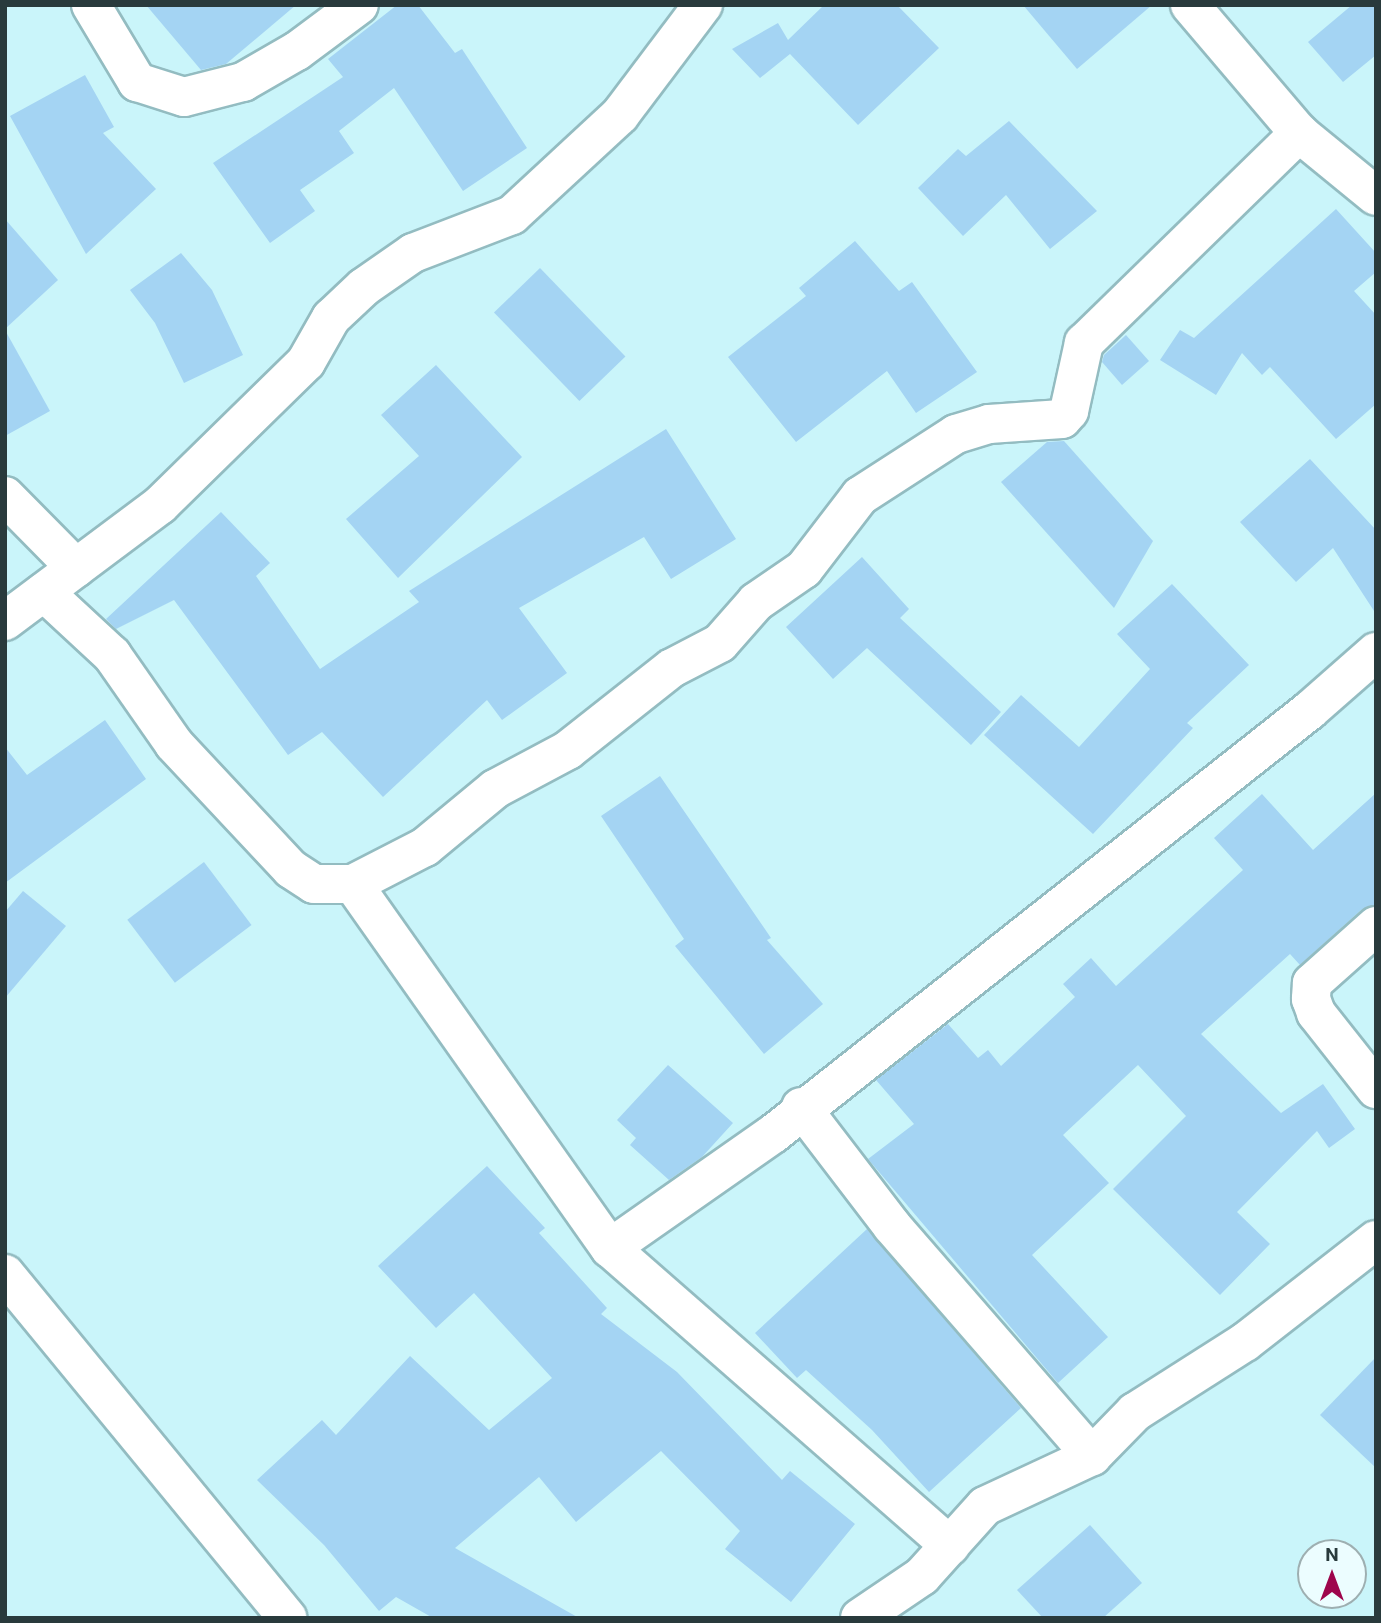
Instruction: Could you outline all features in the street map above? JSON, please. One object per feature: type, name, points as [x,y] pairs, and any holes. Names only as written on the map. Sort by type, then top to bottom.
[{"type":"street","points":[[91,5],[137,82],[184,97],[243,82],[297,51],[359,5]]},
{"type":"street","points":[[5,621],[179,486],[306,362],[331,318],[364,287],[413,253],[512,215],[620,115],[703,5]]},
{"type":"street","points":[[1190,5],[1298,133],[1376,196]]},
{"type":"street","points":[[44,592],[112,655],[174,744],[291,869],[314,884],[353,884],[425,847],[495,789],[568,750],[672,668],[720,643],[756,602],[804,569],[860,496],[956,435],[989,424],[1036,425],[1062,419],[1069,411],[1084,342],[1298,133]]},
{"type":"street","points":[[5,496],[76,568]]},
{"type":"street","points":[[610,1248],[773,1134],[801,1107],[1310,710],[1376,652]]},
{"type":"street","points":[[353,884],[610,1248],[950,1546]]},
{"type":"street","points":[[1376,926],[1312,983],[1311,999],[1316,1013],[1376,1089]]},
{"type":"street","points":[[801,1107],[892,1226],[1092,1456]]},
{"type":"street","points":[[860,1618],[922,1576],[985,1506],[1092,1456],[1135,1412],[1245,1342],[1376,1240]]},
{"type":"street","points":[[5,1274],[288,1618]]},
{"type":"building","points":[[146,5],[296,5],[226,64],[201,70]]},
{"type":"building","points":[[397,5],[418,5],[455,53],[462,49],[527,148],[463,191],[394,88],[339,131],[354,153],[300,190],[315,211],[270,243],[213,163],[343,77],[328,59]]},
{"type":"building","points":[[824,5],[897,5],[939,48],[858,125],[790,54],[760,78],[732,49],[778,23],[788,40]]},
{"type":"building","points":[[1023,5],[1152,5],[1077,69]]},
{"type":"building","points":[[1352,5],[1376,5],[1376,55],[1343,82],[1308,42]]},
{"type":"building","points":[[85,75],[114,127],[103,133],[156,189],[86,254],[10,116]]},
{"type":"building","points":[[1009,121],[1097,211],[1050,249],[1006,195],[963,236],[918,188],[958,149],[966,156]]},
{"type":"building","points":[[1336,209],[1376,253],[1376,272],[1354,291],[1376,315],[1376,404],[1336,439],[1270,367],[1262,375],[1242,353],[1216,395],[1160,360],[1180,330],[1194,338]]},
{"type":"building","points":[[5,219],[58,280],[5,329]]},
{"type":"building","points":[[855,241],[899,291],[912,282],[977,372],[916,413],[887,371],[796,442],[728,357],[806,296],[799,288]]},
{"type":"building","points":[[181,253],[212,290],[243,355],[184,383],[155,323],[130,290]]},
{"type":"building","points":[[540,268],[625,356],[579,401],[494,312]]},
{"type":"building","points":[[5,330],[50,411],[5,436]]},
{"type":"building","points":[[1126,335],[1149,361],[1122,385],[1102,362],[1104,355]]},
{"type":"building","points":[[436,365],[522,457],[398,578],[346,519],[419,456],[381,415]]},
{"type":"building","points":[[666,429],[736,539],[671,579],[644,537],[519,608],[567,673],[502,720],[487,700],[383,797],[322,732],[288,755],[174,600],[116,629],[106,619],[221,512],[270,563],[256,576],[320,669],[419,602],[409,591]]},
{"type":"building","points":[[1064,441],[1153,541],[1114,608],[1001,482],[1047,442]]},
{"type":"building","points":[[1310,459],[1376,530],[1376,614],[1333,548],[1296,582],[1240,522]]},
{"type":"building","points":[[862,557],[909,609],[900,618],[1001,712],[971,745],[867,648],[833,679],[786,627]]},
{"type":"building","points":[[1172,584],[1249,665],[1187,723],[1193,728],[1093,834],[984,735],[1021,695],[1079,747],[1150,669],[1117,634]]},
{"type":"building","points":[[105,720],[146,779],[5,883],[5,747],[27,775]]},
{"type":"building","points":[[660,776],[771,938],[767,940],[823,1004],[764,1054],[675,946],[684,939],[601,816]]},
{"type":"building","points":[[1376,793],[1376,905],[1361,910],[1300,965],[1290,954],[1201,1034],[1281,1113],[1323,1084],[1355,1129],[1329,1148],[1317,1131],[1237,1212],[1270,1244],[1220,1295],[1113,1189],[1186,1116],[1138,1065],[1063,1135],[1109,1183],[1032,1255],[1108,1337],[1058,1383],[868,1159],[914,1124],[876,1080],[948,1024],[978,1058],[988,1050],[1001,1066],[1075,997],[1063,984],[1091,958],[1116,986],[1243,870],[1214,838],[1262,794],[1313,850]]},
{"type":"building","points":[[204,862],[252,925],[175,983],[127,920]]},
{"type":"building","points":[[23,891],[66,926],[5,998],[5,912]]},
{"type":"building","points":[[668,1065],[733,1123],[702,1157],[669,1180],[630,1145],[636,1138],[617,1120]]},
{"type":"building","points":[[487,1166],[545,1228],[539,1233],[607,1308],[601,1314],[677,1372],[782,1480],[790,1471],[855,1524],[791,1602],[725,1549],[740,1531],[661,1451],[576,1522],[539,1477],[455,1548],[579,1618],[433,1618],[396,1597],[379,1611],[324,1545],[257,1480],[322,1420],[336,1435],[410,1356],[489,1430],[552,1378],[474,1293],[436,1328],[378,1266]]},
{"type":"building","points":[[867,1229],[1021,1408],[929,1492],[872,1430],[806,1370],[797,1378],[755,1333]]},
{"type":"building","points":[[1376,1357],[1376,1468],[1320,1415]]},
{"type":"building","points":[[1090,1525],[1142,1583],[1103,1618],[1043,1618],[1017,1590]]}]
